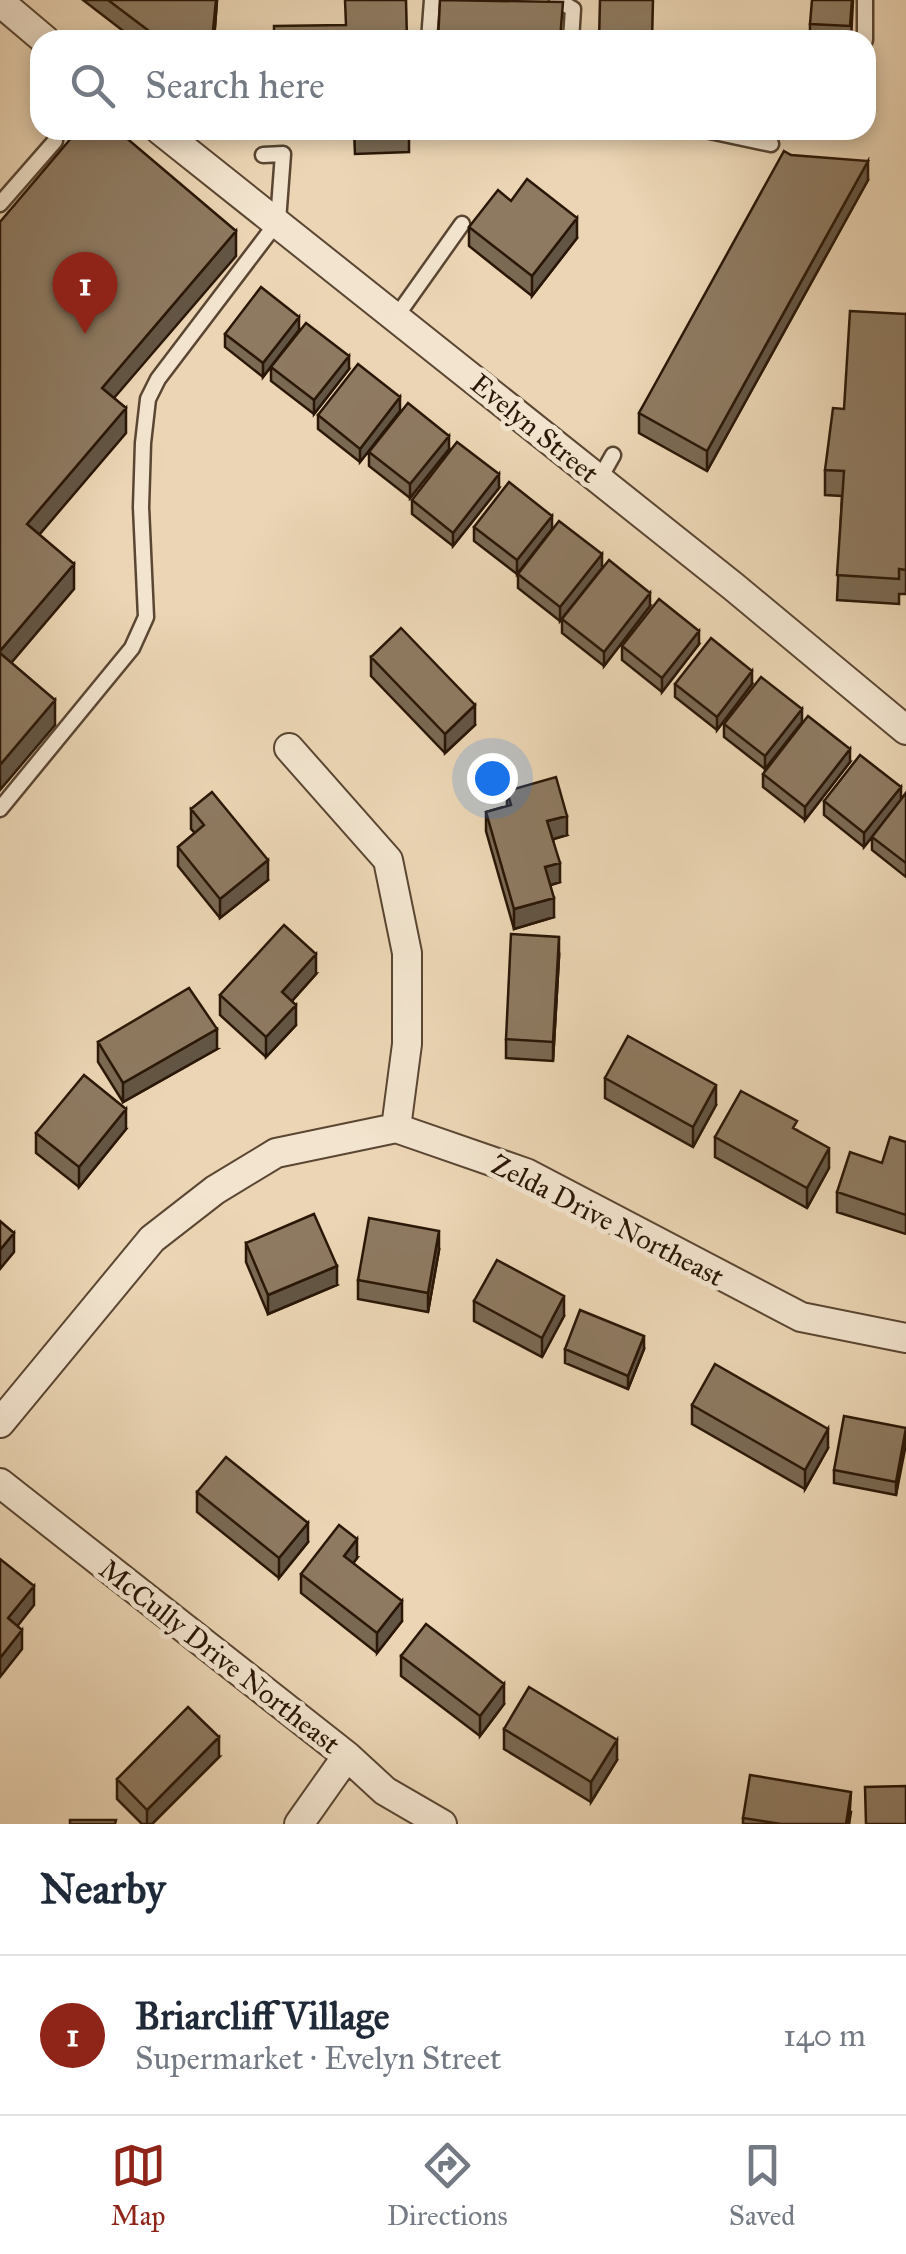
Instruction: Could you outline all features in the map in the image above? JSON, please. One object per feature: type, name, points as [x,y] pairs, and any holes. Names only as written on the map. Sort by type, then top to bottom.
[{"type":"street","points":[[8,4],[35,30]]},
{"type":"street","name":"Evelyn Street","points":[[179,140],[396,317],[546,425],[599,480],[734,586],[906,730]]},
{"type":"street","points":[[0,1423],[152,1239],[215,1190],[276,1153],[396,1128],[407,1044],[407,953],[388,860],[289,748]]},
{"type":"street","name":"Zelda Drive Northeast","points":[[396,1128],[526,1173],[801,1317],[906,1338]]},
{"type":"street","name":"McCully Drive Northeast","points":[[0,1483],[347,1756],[385,1791],[442,1824]]},
{"type":"street","points":[[299,1824],[347,1756]]},
{"type":"lane","points":[[430,30],[432,0]]},
{"type":"lane","points":[[557,0],[573,9],[572,30]]},
{"type":"lane","points":[[864,0],[865,30]]},
{"type":"lane","points":[[752,140],[771,144]]},
{"type":"lane","points":[[0,204],[55,141]]},
{"type":"lane","points":[[0,808],[132,648],[146,617],[141,506],[142,443],[148,398],[158,379],[278,222],[283,154],[264,155]]},
{"type":"lane","points":[[396,317],[462,224]]},
{"type":"lane","points":[[599,480],[613,454]]},
{"type":"building","points":[[108,0],[216,0],[213,30],[148,30]]},
{"type":"building","points":[[345,0],[406,0],[407,30],[274,30],[274,26],[346,25]]},
{"type":"building","points":[[440,0],[563,2],[561,30],[438,30]]},
{"type":"building","points":[[600,0],[653,0],[652,30],[599,30]]},
{"type":"building","points":[[812,0],[852,0],[850,26],[810,24]]},
{"type":"building","points":[[70,140],[129,140],[236,231],[102,388],[126,408],[27,524],[74,564],[0,651],[0,222]]},
{"type":"building","points":[[784,151],[791,155],[868,161],[707,451],[639,413]]},
{"type":"building","points":[[527,179],[577,218],[532,276],[469,227],[498,190],[511,201]]},
{"type":"building","points":[[261,287],[299,317],[263,363],[225,334]]},
{"type":"building","points":[[850,311],[906,314],[906,570],[899,569],[899,579],[837,575],[844,471],[825,470],[833,408],[844,409]]},
{"type":"building","points":[[306,323],[349,356],[314,400],[271,367]]},
{"type":"building","points":[[358,364],[400,397],[360,449],[318,415]]},
{"type":"building","points":[[408,403],[449,436],[410,484],[369,452]]},
{"type":"building","points":[[457,442],[499,474],[453,533],[412,500]]},
{"type":"building","points":[[509,482],[552,516],[517,560],[474,527]]},
{"type":"building","points":[[559,521],[602,554],[560,607],[518,574]]},
{"type":"building","points":[[609,560],[650,593],[604,652],[562,619]]},
{"type":"building","points":[[659,599],[699,631],[662,678],[622,646]]},
{"type":"building","points":[[401,628],[475,705],[445,734],[371,657]]},
{"type":"building","points":[[711,638],[752,671],[717,717],[675,684]]},
{"type":"building","points":[[0,653],[55,700],[0,765]]},
{"type":"building","points":[[761,677],[802,709],[765,756],[724,724]]},
{"type":"building","points":[[808,716],[850,749],[805,807],[763,774]]},
{"type":"building","points":[[860,755],[901,787],[864,833],[824,801]]},
{"type":"building","points":[[556,777],[567,816],[547,821],[560,863],[545,867],[554,898],[514,909],[486,812],[511,805],[507,791]]},
{"type":"building","points":[[212,792],[268,860],[220,899],[178,847],[204,825],[191,809]]},
{"type":"building","points":[[906,793],[906,863],[872,837]]},
{"type":"building","points":[[284,925],[316,954],[282,992],[296,1005],[266,1037],[220,995]]},
{"type":"building","points":[[511,934],[559,937],[553,1042],[506,1039]]},
{"type":"building","points":[[189,988],[217,1029],[123,1083],[98,1042]]},
{"type":"building","points":[[628,1036],[716,1085],[693,1127],[605,1078]]},
{"type":"building","points":[[84,1075],[126,1109],[79,1167],[36,1133]]},
{"type":"building","points":[[741,1091],[797,1121],[793,1128],[829,1148],[807,1188],[715,1137]]},
{"type":"building","points":[[890,1137],[906,1142],[906,1215],[837,1192],[850,1152],[882,1163]]},
{"type":"building","points":[[314,1214],[337,1266],[268,1295],[246,1243]]},
{"type":"building","points":[[369,1218],[439,1231],[428,1293],[358,1280]]},
{"type":"building","points":[[0,1221],[14,1233],[0,1250]]},
{"type":"building","points":[[497,1260],[564,1296],[542,1338],[474,1301]]},
{"type":"building","points":[[580,1310],[644,1336],[628,1376],[565,1349]]},
{"type":"building","points":[[715,1364],[828,1429],[805,1470],[692,1405]]},
{"type":"building","points":[[844,1416],[906,1428],[896,1482],[834,1470]]},
{"type":"building","points":[[226,1457],[308,1523],[279,1558],[197,1492]]},
{"type":"building","points":[[339,1525],[357,1539],[344,1556],[402,1601],[377,1633],[301,1574]]},
{"type":"building","points":[[0,1559],[34,1586],[8,1618],[22,1630],[0,1658]]},
{"type":"building","points":[[426,1624],[504,1684],[480,1716],[401,1656]]},
{"type":"building","points":[[529,1687],[617,1740],[591,1782],[504,1729]]},
{"type":"building","points":[[188,1707],[219,1737],[147,1810],[117,1779]]},
{"type":"building","points":[[750,1775],[851,1792],[846,1824],[781,1824],[743,1818]]},
{"type":"building","points":[[906,1786],[906,1824],[866,1824],[865,1787]]},
{"type":"building","points":[[70,1820],[116,1820],[115,1824],[70,1824]]},
{"type":"place","name":"Briarcliff Village","points":[[85,334]]}]
